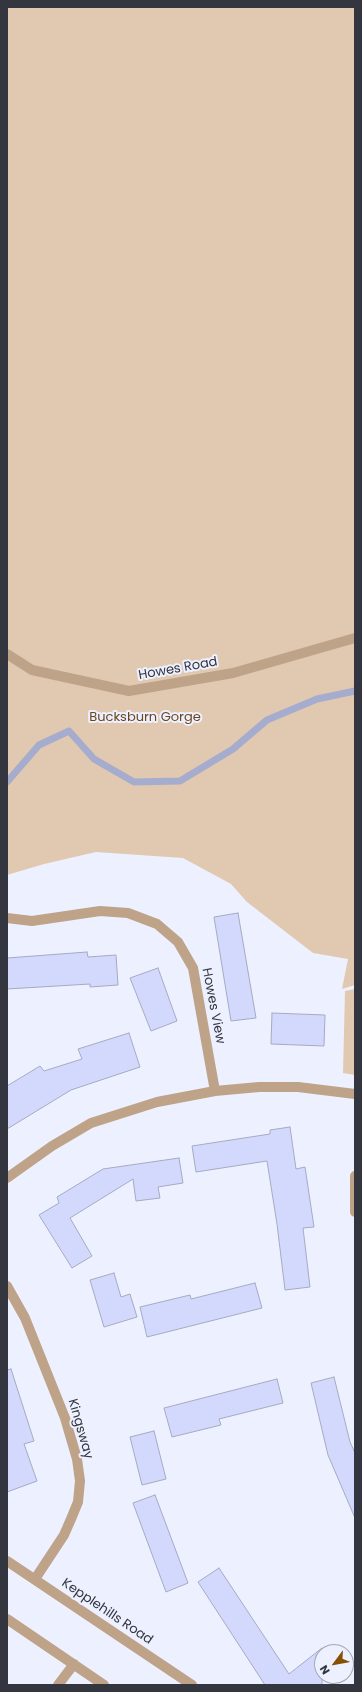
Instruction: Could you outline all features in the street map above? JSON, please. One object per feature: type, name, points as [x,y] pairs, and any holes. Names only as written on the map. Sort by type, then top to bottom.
[{"type":"street","name":"Howes Road","points":[[7,654],[32,670],[129,691],[232,673],[355,638]]},
{"type":"street","name":"Howes View","points":[[7,918],[32,921],[100,911],[128,913],[157,924],[178,942],[193,968],[215,1091]]},
{"type":"street","points":[[7,1178],[52,1146],[91,1123],[157,1102],[215,1091],[259,1087],[290,1087],[355,1094]]},
{"type":"street","points":[[355,1176],[355,1212]]},
{"type":"street","name":"Kingsway","points":[[7,1286],[25,1318],[66,1418],[80,1481],[78,1502],[72,1519],[64,1535],[35,1579]]},
{"type":"street","name":"Kepplehills Road","points":[[7,1561],[192,1685]]},
{"type":"street","points":[[7,1619],[74,1664],[98,1683]]},
{"type":"street","points":[[58,1685],[74,1664]]},
{"type":"green space","name":"Bucksburn Gorge","points":[[7,7],[355,7],[355,985],[342,989],[348,959],[313,953],[247,902],[231,884],[183,858],[96,852],[44,864],[7,875]]},
{"type":"green space","points":[[355,989],[355,1075],[343,1073],[345,991]]},
{"type":"building","points":[[238,913],[256,1018],[231,1021],[214,917]]},
{"type":"building","points":[[87,952],[88,957],[116,955],[118,985],[90,987],[90,984],[7,989],[7,958]]},
{"type":"building","points":[[158,968],[177,1021],[151,1031],[130,978]]},
{"type":"building","points":[[272,1013],[325,1015],[324,1046],[271,1044]]},
{"type":"building","points":[[129,1033],[140,1067],[71,1090],[7,1129],[7,1086],[40,1066],[44,1071],[82,1059],[78,1049]]},
{"type":"building","points":[[290,1127],[296,1169],[305,1167],[314,1227],[303,1228],[310,1287],[285,1290],[267,1161],[196,1172],[192,1146],[270,1134],[270,1130]]},
{"type":"building","points":[[179,1158],[183,1183],[158,1187],[160,1198],[136,1201],[133,1179],[70,1218],[92,1256],[72,1268],[39,1215],[59,1203],[57,1197],[103,1169]]},
{"type":"building","points":[[114,1273],[121,1297],[130,1294],[137,1317],[104,1327],[90,1280]]},
{"type":"building","points":[[255,1283],[262,1308],[147,1337],[140,1307],[190,1295],[191,1299]]},
{"type":"building","points":[[11,1369],[34,1441],[24,1444],[37,1481],[7,1492],[7,1370]]},
{"type":"building","points":[[334,1377],[350,1442],[355,1453],[355,1518],[328,1455],[311,1383]]},
{"type":"building","points":[[277,1379],[283,1403],[219,1419],[221,1425],[172,1437],[164,1408]]},
{"type":"building","points":[[154,1431],[166,1479],[142,1485],[130,1437]]},
{"type":"building","points":[[155,1495],[188,1583],[166,1592],[133,1503]]},
{"type":"building","points":[[219,1568],[289,1674],[314,1654],[314,1684],[322,1685],[265,1685],[198,1582]]},
{"type":"waterway","points":[[7,782],[39,745],[69,731],[94,759],[134,782],[180,781],[233,749],[267,720],[317,699],[355,691]]}]
